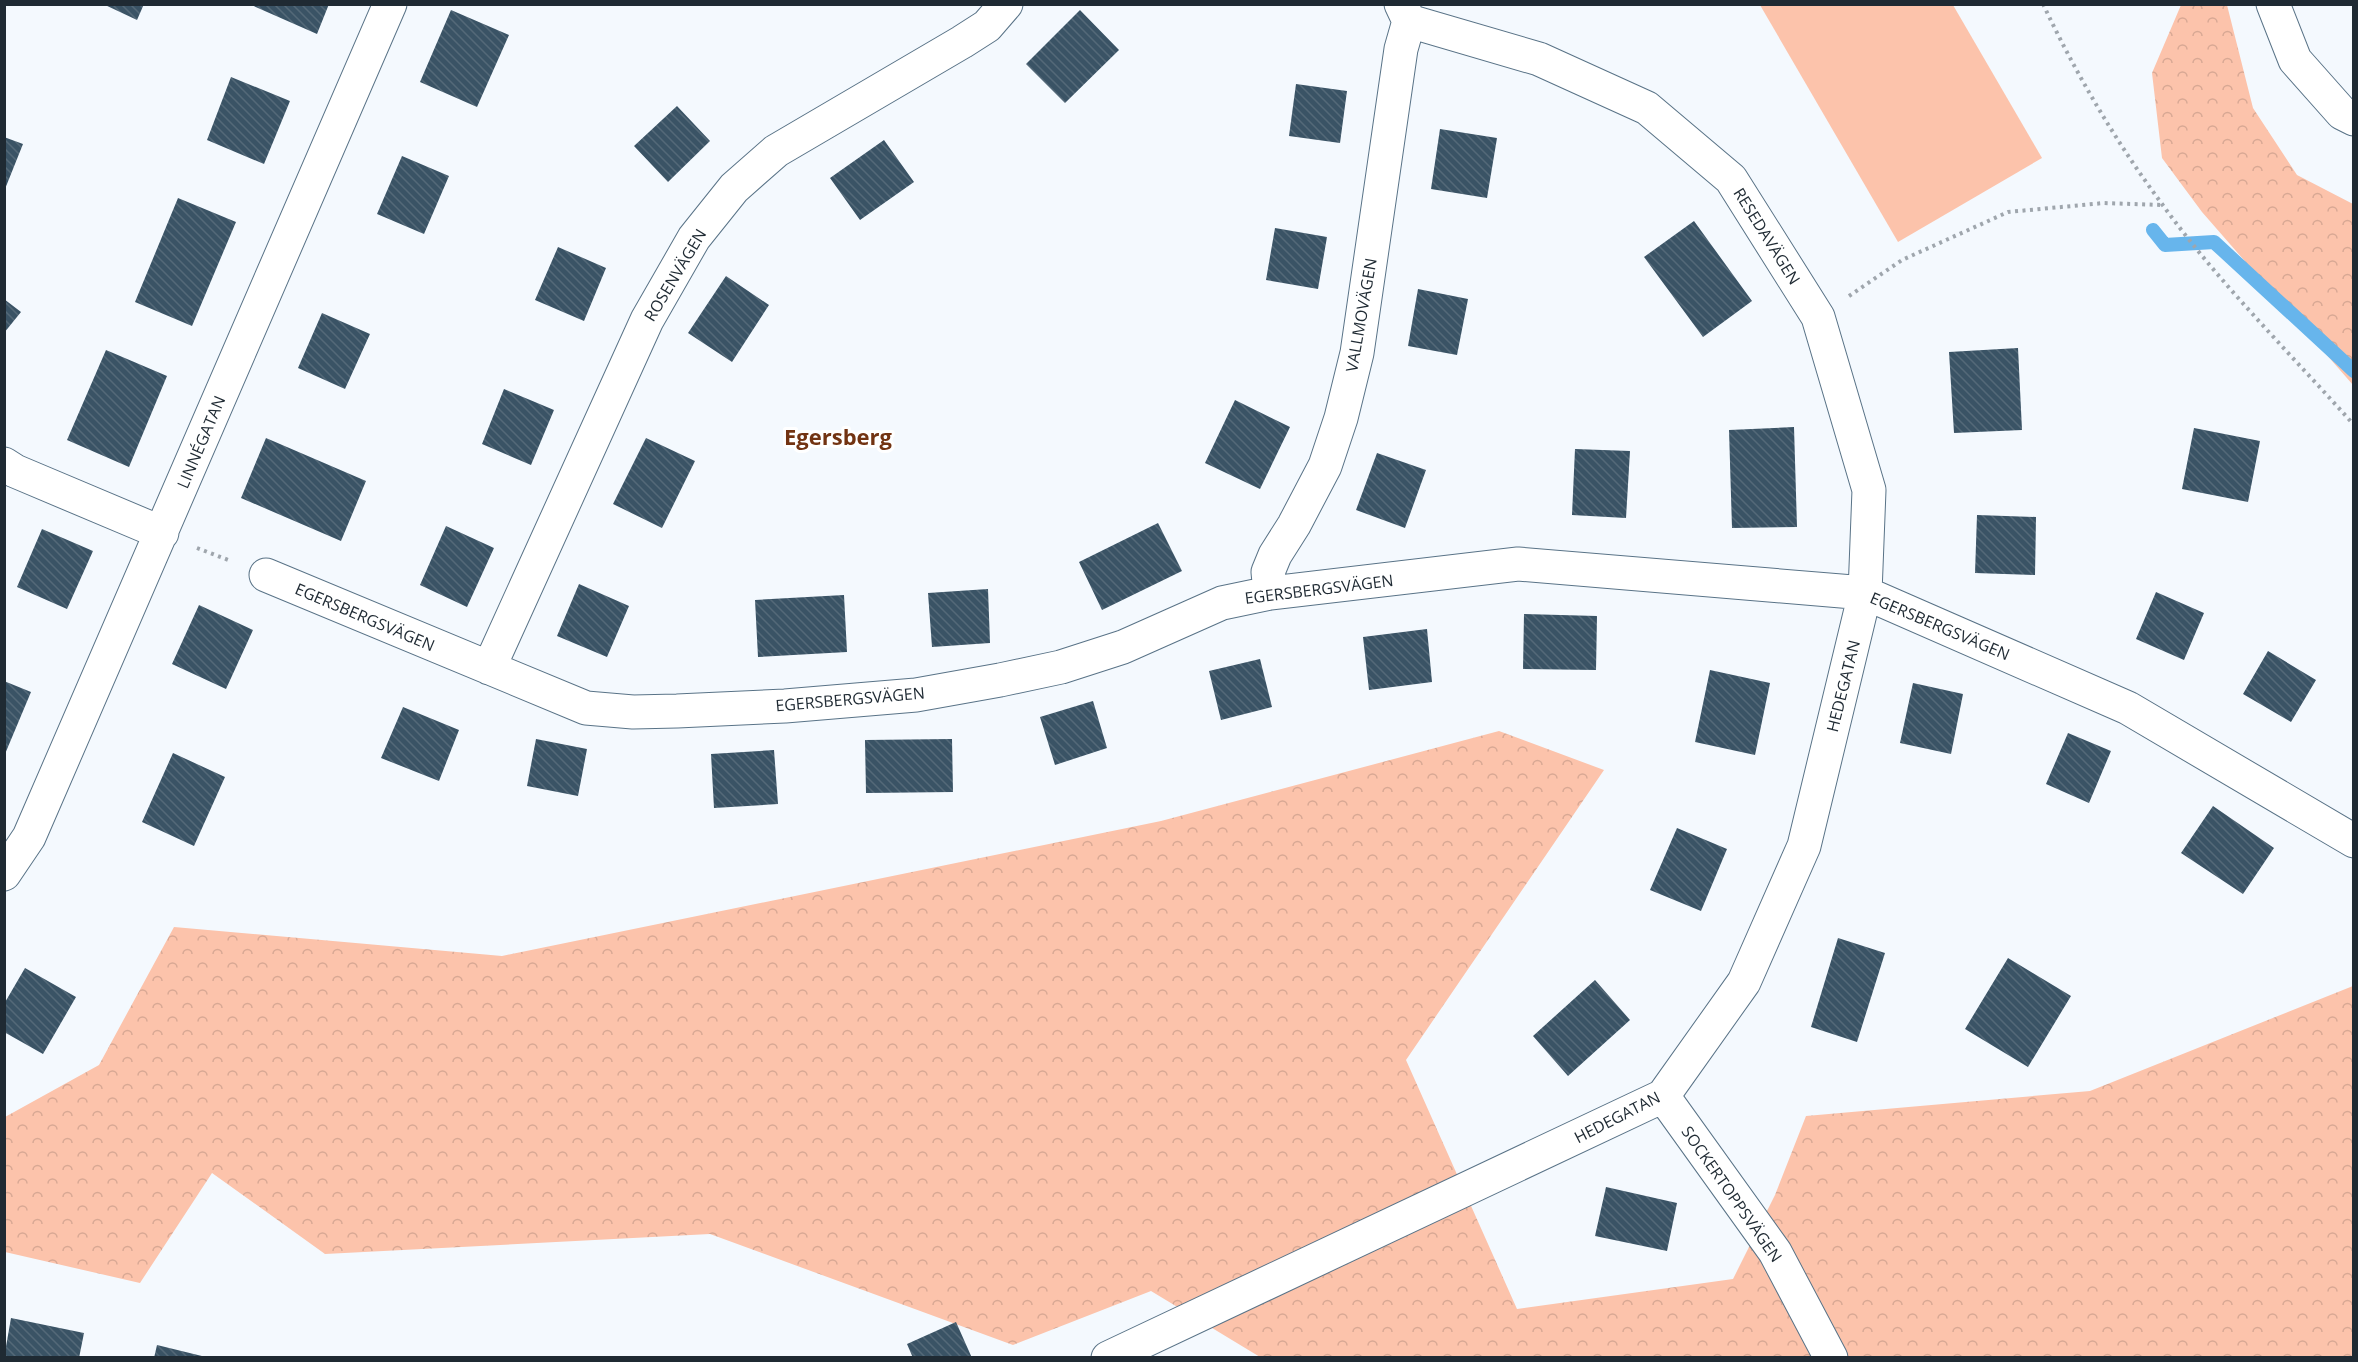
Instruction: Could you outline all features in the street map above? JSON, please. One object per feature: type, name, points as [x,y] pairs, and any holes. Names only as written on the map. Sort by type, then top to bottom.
[{"type":"street","name":"LINNÉGATAN","points":[[4,874],[29,837],[390,4]]},
{"type":"street","name":"ROSENVÄGEN","points":[[489,668],[647,320],[694,238],[734,188],[776,151],[987,26],[1006,4]]},
{"type":"street","points":[[2273,4],[2295,60],[2342,113],[2354,119]]},
{"type":"street","name":"RESEDAVÄGEN","points":[[1405,13],[1539,59],[1647,108],[1731,179],[1818,317],[1869,490],[1865,593]]},
{"type":"street","name":"VALLMOVÄGEN","points":[[1270,593],[1268,572],[1275,555],[1294,525],[1325,466],[1341,418],[1357,353],[1405,13]]},
{"type":"street","points":[[4,464],[15,471],[162,533]]},
{"type":"street","name":"EGERSBERGSVÄGEN","points":[[266,575],[586,708],[633,712],[785,706],[916,695],[1061,667],[1123,647],[1222,603],[1270,593],[1518,564],[1865,593],[2128,708],[2354,841]]},
{"type":"street","name":"HEDEGATAN","points":[[1108,1358],[1663,1096],[1744,982],[1804,846],[1865,593]]},
{"type":"street","name":"SOCKERTOPPSVÄGEN","points":[[1663,1096],[1775,1252],[1831,1358]]},
{"type":"path","points":[[2043,4],[2069,59],[2133,163],[2162,205],[2205,258],[2354,425]]},
{"type":"path","points":[[1818,317],[1902,260],[2008,212],[2104,203],[2162,205]]},
{"type":"path","points":[[162,533],[266,575]]},
{"type":"green space","points":[[1760,5],[1953,5],[2042,158],[1898,242]]},
{"type":"green space","points":[[2181,5],[2227,5],[2253,108],[2297,175],[2353,204],[2353,385],[2202,212],[2162,158],[2152,73]]},
{"type":"green space","points":[[1499,731],[1604,770],[1406,1060],[1517,1309],[1733,1279],[1775,1195],[1806,1116],[2090,1091],[2353,986],[2353,1357],[1260,1357],[1151,1291],[1013,1345],[710,1234],[325,1254],[212,1173],[140,1283],[5,1252],[5,1117],[99,1065],[174,927],[502,956],[1161,821]]},
{"type":"building","points":[[103,4],[144,4],[137,20]]},
{"type":"building","points":[[249,4],[329,4],[317,34]]},
{"type":"building","points":[[451,10],[509,35],[477,107],[420,82]]},
{"type":"building","points":[[1080,10],[1119,50],[1065,103],[1026,64]]},
{"type":"building","points":[[231,77],[290,101],[264,164],[207,140]]},
{"type":"building","points":[[1296,84],[1347,91],[1340,143],[1289,136]]},
{"type":"building","points":[[677,106],[710,141],[668,182],[634,146]]},
{"type":"building","points":[[1440,129],[1497,138],[1487,198],[1431,189]]},
{"type":"building","points":[[4,137],[23,144],[5,189],[4,189]]},
{"type":"building","points":[[884,140],[914,182],[860,220],[830,178]]},
{"type":"building","points":[[402,156],[449,176],[424,234],[377,214]]},
{"type":"building","points":[[178,198],[236,222],[192,326],[135,302]]},
{"type":"building","points":[[1694,221],[1752,301],[1703,337],[1644,257]]},
{"type":"building","points":[[1275,228],[1327,237],[1318,289],[1266,280]]},
{"type":"building","points":[[558,247],[606,268],[584,321],[535,300]]},
{"type":"building","points":[[726,276],[769,305],[732,362],[688,333]]},
{"type":"building","points":[[1418,289],[1468,299],[1457,355],[1408,346]]},
{"type":"building","points":[[4,299],[21,312],[4,333]]},
{"type":"building","points":[[322,313],[370,334],[345,389],[298,368]]},
{"type":"building","points":[[2018,348],[2022,430],[1954,433],[1949,352]]},
{"type":"building","points":[[106,350],[167,376],[129,467],[67,440]]},
{"type":"building","points":[[504,389],[554,410],[531,465],[482,444]]},
{"type":"building","points":[[1235,400],[1290,427],[1260,489],[1205,463]]},
{"type":"building","points":[[1794,427],[1797,527],[1732,528],[1729,430]]},
{"type":"building","points":[[2194,428],[2260,441],[2248,502],[2182,489]]},
{"type":"building","points":[[266,438],[366,481],[341,541],[241,498]]},
{"type":"building","points":[[646,438],[695,461],[662,528],[613,504]]},
{"type":"building","points":[[1575,449],[1630,451],[1626,518],[1572,515]]},
{"type":"building","points":[[1377,453],[1426,470],[1405,528],[1356,510]]},
{"type":"building","points":[[1977,515],[2036,517],[2035,575],[1975,573]]},
{"type":"building","points":[[1158,523],[1182,571],[1102,610],[1079,562]]},
{"type":"building","points":[[446,526],[494,548],[467,607],[420,585]]},
{"type":"building","points":[[42,529],[93,551],[67,609],[17,587]]},
{"type":"building","points":[[579,584],[629,606],[607,657],[557,636]]},
{"type":"building","points":[[988,589],[990,643],[932,647],[928,593]]},
{"type":"building","points":[[2156,592],[2204,613],[2184,660],[2136,639]]},
{"type":"building","points":[[844,595],[847,652],[758,657],[755,600]]},
{"type":"building","points":[[199,605],[253,630],[226,689],[172,664]]},
{"type":"building","points":[[1524,614],[1597,616],[1596,670],[1523,669]]},
{"type":"building","points":[[1427,629],[1432,682],[1369,690],[1363,637]]},
{"type":"building","points":[[2268,651],[2316,680],[2291,722],[2243,694]]},
{"type":"building","points":[[1260,659],[1272,707],[1221,720],[1209,671]]},
{"type":"building","points":[[1710,670],[1770,683],[1755,755],[1695,742]]},
{"type":"building","points":[[4,681],[31,692],[5,754],[4,754]]},
{"type":"building","points":[[1913,683],[1963,694],[1951,754],[1900,743]]},
{"type":"building","points":[[1093,701],[1107,748],[1055,765],[1040,717]]},
{"type":"building","points":[[403,707],[459,730],[439,781],[381,758]]},
{"type":"building","points":[[2068,733],[2111,751],[2089,803],[2046,784]]},
{"type":"building","points":[[536,739],[587,749],[578,796],[527,786]]},
{"type":"building","points":[[952,739],[953,792],[866,793],[865,740]]},
{"type":"building","points":[[774,750],[778,804],[714,808],[711,754]]},
{"type":"building","points":[[173,753],[225,777],[194,846],[142,822]]},
{"type":"building","points":[[2213,806],[2274,848],[2243,894],[2181,853]]},
{"type":"building","points":[[1677,828],[1727,849],[1701,911],[1650,890]]},
{"type":"building","points":[[1838,938],[1885,953],[1857,1042],[1811,1027]]},
{"type":"building","points":[[2008,958],[2071,996],[2028,1067],[1965,1029]]},
{"type":"building","points":[[25,968],[76,997],[43,1054],[4,1032],[4,1004]]},
{"type":"building","points":[[1595,980],[1630,1020],[1568,1076],[1533,1036]]},
{"type":"building","points":[[1606,1187],[1677,1203],[1667,1251],[1595,1236]]},
{"type":"building","points":[[11,1318],[84,1333],[79,1358],[4,1358]]},
{"type":"building","points":[[956,1322],[972,1358],[913,1358],[907,1344]]},
{"type":"building","points":[[157,1345],[206,1357],[206,1358],[154,1358]]},
{"type":"waterway","points":[[2153,230],[2165,245],[2214,242],[2354,371]]},
{"type":"district","name":"Egersberg","points":[[838,437]]}]
